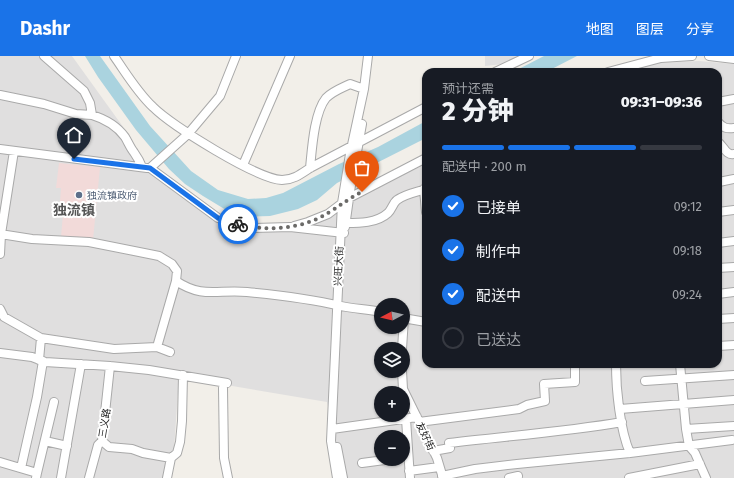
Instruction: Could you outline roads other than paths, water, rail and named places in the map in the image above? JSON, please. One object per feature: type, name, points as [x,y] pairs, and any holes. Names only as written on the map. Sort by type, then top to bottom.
[{"type":"street","points":[[44,56],[84,91],[90,103],[92,115]]},
{"type":"street","points":[[114,56],[146,100],[161,115],[188,134],[243,166],[272,179],[284,180],[298,176],[310,168],[354,149],[422,109]]},
{"type":"street","points":[[0,149],[146,168],[188,134],[220,96],[236,56]]},
{"type":"street","points":[[243,166],[290,56]]},
{"type":"street","name":"兴旺大街","points":[[337,478],[331,441],[334,429],[342,233],[368,56]]},
{"type":"street","name":"兴旺大街","points":[[354,149],[366,100],[371,56]]},
{"type":"street","points":[[504,68],[529,56]]},
{"type":"street","points":[[621,68],[661,58],[692,56]]},
{"type":"street","points":[[709,56],[734,58]]},
{"type":"street","points":[[634,64],[637,68]]},
{"type":"street","points":[[310,168],[317,118],[326,99],[336,90],[350,84],[364,89]]},
{"type":"street","points":[[0,95],[44,104],[76,114],[92,115],[102,118],[116,127],[126,138],[133,151],[146,168],[218,218],[252,228],[290,227],[342,233]]},
{"type":"street","points":[[722,102],[734,100]]},
{"type":"street","points":[[722,126],[728,129],[734,128]]},
{"type":"street","points":[[722,147],[727,153],[734,155]]},
{"type":"street","points":[[0,254],[1,234],[14,151]]},
{"type":"street","points":[[290,227],[328,214],[346,198],[422,160]]},
{"type":"street","points":[[722,181],[734,179]]},
{"type":"street","points":[[343,223],[363,223],[374,221],[388,213],[396,201],[404,196],[422,190]]},
{"type":"street","points":[[722,212],[734,210]]},
{"type":"street","points":[[1,234],[89,242],[159,256],[172,264],[177,271],[176,281],[157,346]]},
{"type":"street","points":[[722,242],[734,241]]},
{"type":"street","points":[[722,268],[734,267]]},
{"type":"street","points":[[176,281],[190,289],[210,292],[237,291],[279,295],[374,311]]},
{"type":"street","points":[[722,294],[734,292]]},
{"type":"street","points":[[0,309],[4,316],[40,338],[114,349],[157,346],[170,352]]},
{"type":"street","points":[[722,319],[734,318]]},
{"type":"street","points":[[410,319],[422,321]]},
{"type":"street","points":[[21,468],[37,397],[41,361],[40,338]]},
{"type":"street","points":[[722,346],[734,345]]},
{"type":"street","points":[[0,354],[32,357],[41,361],[110,366],[183,375],[225,385],[224,458],[228,478]]},
{"type":"street","points":[[61,478],[81,364]]},
{"type":"street","name":"三义路","points":[[89,478],[98,445],[102,441],[110,366]]},
{"type":"street","points":[[410,419],[418,420],[519,409],[527,404],[545,401],[544,384],[575,382],[575,368]]},
{"type":"street","points":[[616,368],[616,384],[625,443],[630,453]]},
{"type":"street","points":[[680,368],[689,446],[695,453],[706,478]]},
{"type":"street","points":[[167,478],[171,458],[177,453],[180,442],[183,375]]},
{"type":"street","points":[[645,381],[734,375]]},
{"type":"street","name":"友好街","points":[[402,378],[403,389],[433,451],[442,477]]},
{"type":"street","points":[[620,409],[734,400]]},
{"type":"street","points":[[0,462],[21,468],[37,476],[54,402]]},
{"type":"street","points":[[334,429],[384,422]]},
{"type":"street","points":[[433,451],[450,448],[449,443],[570,430],[622,422]]},
{"type":"street","points":[[686,429],[734,426]]},
{"type":"street","name":"兴旺大街","points":[[334,429],[343,478]]},
{"type":"street","points":[[442,477],[475,469],[630,453],[732,440]]},
{"type":"street","points":[[45,441],[67,446]]},
{"type":"street","points":[[102,441],[109,447],[132,449],[143,453],[171,458]]},
{"type":"street","points":[[362,463],[374,461]]},
{"type":"street","points":[[629,478],[700,464]]},
{"type":"street","points":[[410,474],[439,467]]},
{"type":"street","points":[[509,478],[518,476]]},
{"type":"water","points":[[85,56],[100,56],[150,126],[191,171],[218,190],[248,199],[266,198],[283,193],[339,164],[378,147],[422,123],[422,140],[337,183],[317,200],[298,209],[270,216],[244,217],[231,213],[203,196],[185,184],[169,169],[136,130],[98,77]]},
{"type":"water","points":[[544,56],[577,56],[554,68],[521,68]]},
{"type":"place","name":"独流镇政府","points":[[79,195]]},
{"type":"district","name":"独流镇","points":[[74,210]]}]
